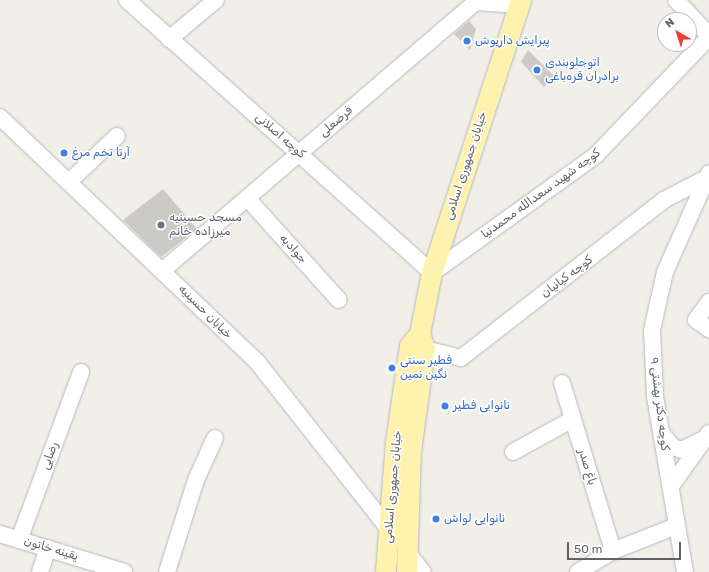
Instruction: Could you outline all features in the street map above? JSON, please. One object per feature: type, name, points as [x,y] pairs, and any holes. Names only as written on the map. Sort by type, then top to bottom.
[{"type":"main road","name":"خیابان جمهوری اسلامی","points":[[407,562],[411,452],[422,341],[432,273],[520,3]]},
{"type":"main road","name":"خیابان جمهوری اسلامی","points":[[386,572],[388,528],[396,442],[410,346],[422,341]]},
{"type":"street","name":"کوچه اصلانی","points":[[127,0],[432,273]]},
{"type":"street","points":[[169,39],[216,0]]},
{"type":"street","points":[[676,0],[709,36]]},
{"type":"street","name":"فرضعلی","points":[[163,270],[476,2],[520,3]]},
{"type":"street","name":"کوچه شهید سعدالله محمدنیا","points":[[432,273],[596,155],[709,36]]},
{"type":"street","name":"خیابان حسینیه","points":[[0,117],[70,181],[258,363],[388,528]]},
{"type":"street","points":[[70,181],[117,136]]},
{"type":"street","name":"کوچه کیانیان","points":[[422,341],[461,358],[664,200],[708,175]]},
{"type":"street","name":"کوچه دکتر بهشتی ۹","points":[[685,572],[676,526],[652,363],[657,301],[668,265],[708,175]]},
{"type":"street","name":"جوادیه","points":[[247,198],[339,300]]},
{"type":"street","points":[[709,302],[696,320],[709,329]]},
{"type":"street","name":"رضایی","points":[[19,540],[81,372]]},
{"type":"street","name":"باغ صدر","points":[[562,382],[613,551]]},
{"type":"street","points":[[513,452],[573,418]]},
{"type":"street","points":[[662,434],[673,447],[682,450],[705,436]]},
{"type":"street","points":[[671,486],[705,436]]},
{"type":"street","points":[[166,572],[196,480],[215,438]]},
{"type":"street","points":[[578,572],[613,551],[676,526]]},
{"type":"street","name":"یقینه خاتون","points":[[0,534],[48,548],[116,571]]},
{"type":"street","points":[[40,572],[48,548]]},
{"type":"street","points":[[407,562],[423,572]]},
{"type":"building","name":"پیرایش داریوش","points":[[469,21],[476,29],[470,50],[454,34]]},
{"type":"building","name":"اتوجلوبندی برادران قره‌باغی","points":[[528,50],[555,77],[544,87],[521,62]]},
{"type":"building","name":"مسجد حسینیه میرزاده خانم","points":[[163,189],[197,229],[161,257],[123,220]]},
{"type":"place","name":"پیرایش داریوش","points":[[467,41]]},
{"type":"place","name":"اتوجلوبندی برادران قره‌باغی","points":[[537,70]]},
{"type":"place","name":"آرتا تخم مرغ","points":[[64,153]]},
{"type":"place","name":"مسجد حسینیه میرزاده خانم","points":[[161,225]]},
{"type":"place","name":"فطیر سنتی نگین نمین","points":[[392,368]]},
{"type":"place","name":"نانوایی فطیر","points":[[445,406]]},
{"type":"place","name":"نانوایی لواش","points":[[436,519]]}]
